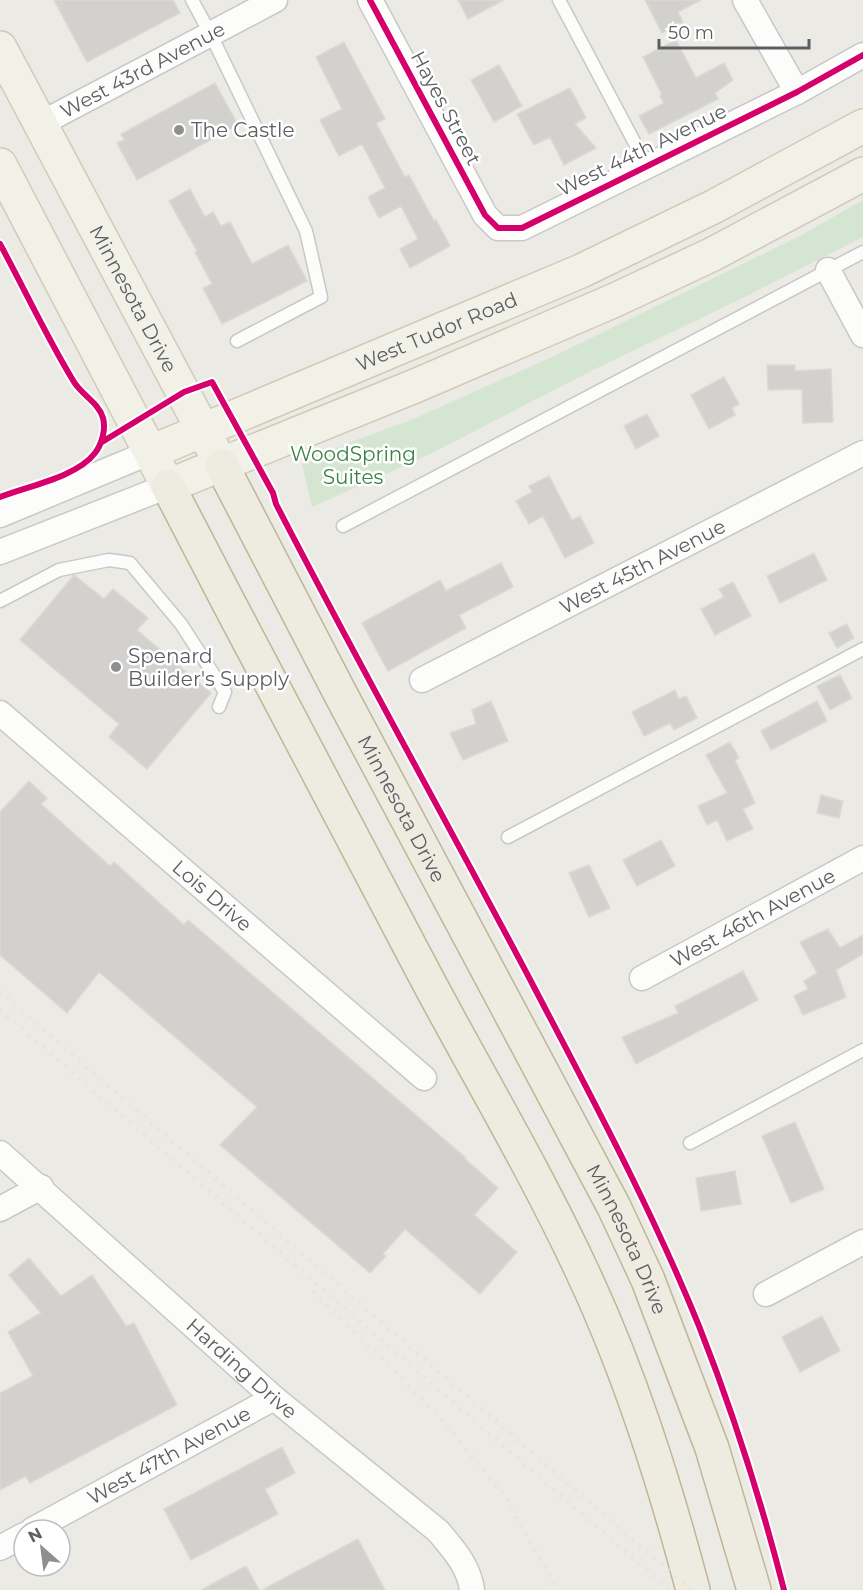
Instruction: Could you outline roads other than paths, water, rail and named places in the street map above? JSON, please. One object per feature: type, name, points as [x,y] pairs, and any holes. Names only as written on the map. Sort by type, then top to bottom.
[{"type":"highway","name":"Minnesota Drive","points":[[222,466],[341,695],[614,1207],[648,1280],[708,1438],[753,1586]]},
{"type":"highway","points":[[168,486],[578,1263],[617,1353],[671,1510],[693,1590]]},
{"type":"main road","name":"Minnesota Drive","points":[[0,48],[222,466]]},
{"type":"main road","name":"West Tudor Road","points":[[151,452],[581,271],[715,206],[863,126]]},
{"type":"main road","points":[[0,165],[168,486]]},
{"type":"main road","name":"West Tudor Road","points":[[168,486],[222,466],[516,344],[615,300],[713,254],[863,174]]},
{"type":"street","name":"West 43rd Avenue","points":[[40,124],[275,0]]},
{"type":"street","name":"Hayes Street","points":[[370,0],[485,215],[498,228]]},
{"type":"street","points":[[745,0],[797,92]]},
{"type":"street","name":"West 44th Avenue","points":[[498,228],[522,228],[797,92],[863,55]]},
{"type":"street","points":[[828,270],[863,334]]},
{"type":"street","name":"West Tudor Road","points":[[0,515],[151,452]]},
{"type":"street","name":"West 45th Avenue","points":[[422,680],[863,453]]},
{"type":"street","name":"West Tudor Road","points":[[0,552],[168,486]]},
{"type":"street","name":"Lois Drive","points":[[0,713],[424,1078]]},
{"type":"street","name":"West 46th Avenue","points":[[642,978],[863,858]]},
{"type":"street","name":"Harding Drive","points":[[0,1153],[41,1187],[274,1398],[438,1531],[458,1555],[471,1581],[472,1590]]},
{"type":"street","points":[[0,1209],[41,1187]]},
{"type":"street","points":[[766,1294],[863,1242]]},
{"type":"street","name":"West 47th Avenue","points":[[55,1518],[274,1398]]},
{"type":"lane","points":[[192,0],[211,34],[306,231],[321,297],[237,341]]},
{"type":"lane","points":[[559,0],[647,166]]},
{"type":"lane","points":[[343,526],[863,252]]},
{"type":"lane","points":[[0,601],[59,570],[109,560],[130,563],[181,624],[225,692],[219,707]]},
{"type":"lane","points":[[508,837],[863,649]]},
{"type":"lane","points":[[690,1143],[863,1050]]},
{"type":"railway","points":[[0,992],[691,1590]]},
{"type":"railway","points":[[0,1010],[670,1590]]},
{"type":"railway","points":[[313,1292],[399,1375],[448,1427],[505,1497],[557,1590]]},
{"type":"place","name":"The Castle","points":[[179,130]]},
{"type":"place","name":"Spenard Builder's Supply","points":[[116,667]]},
{"type":"park label","name":"WoodSpring Suites","points":[[353,466]]}]
